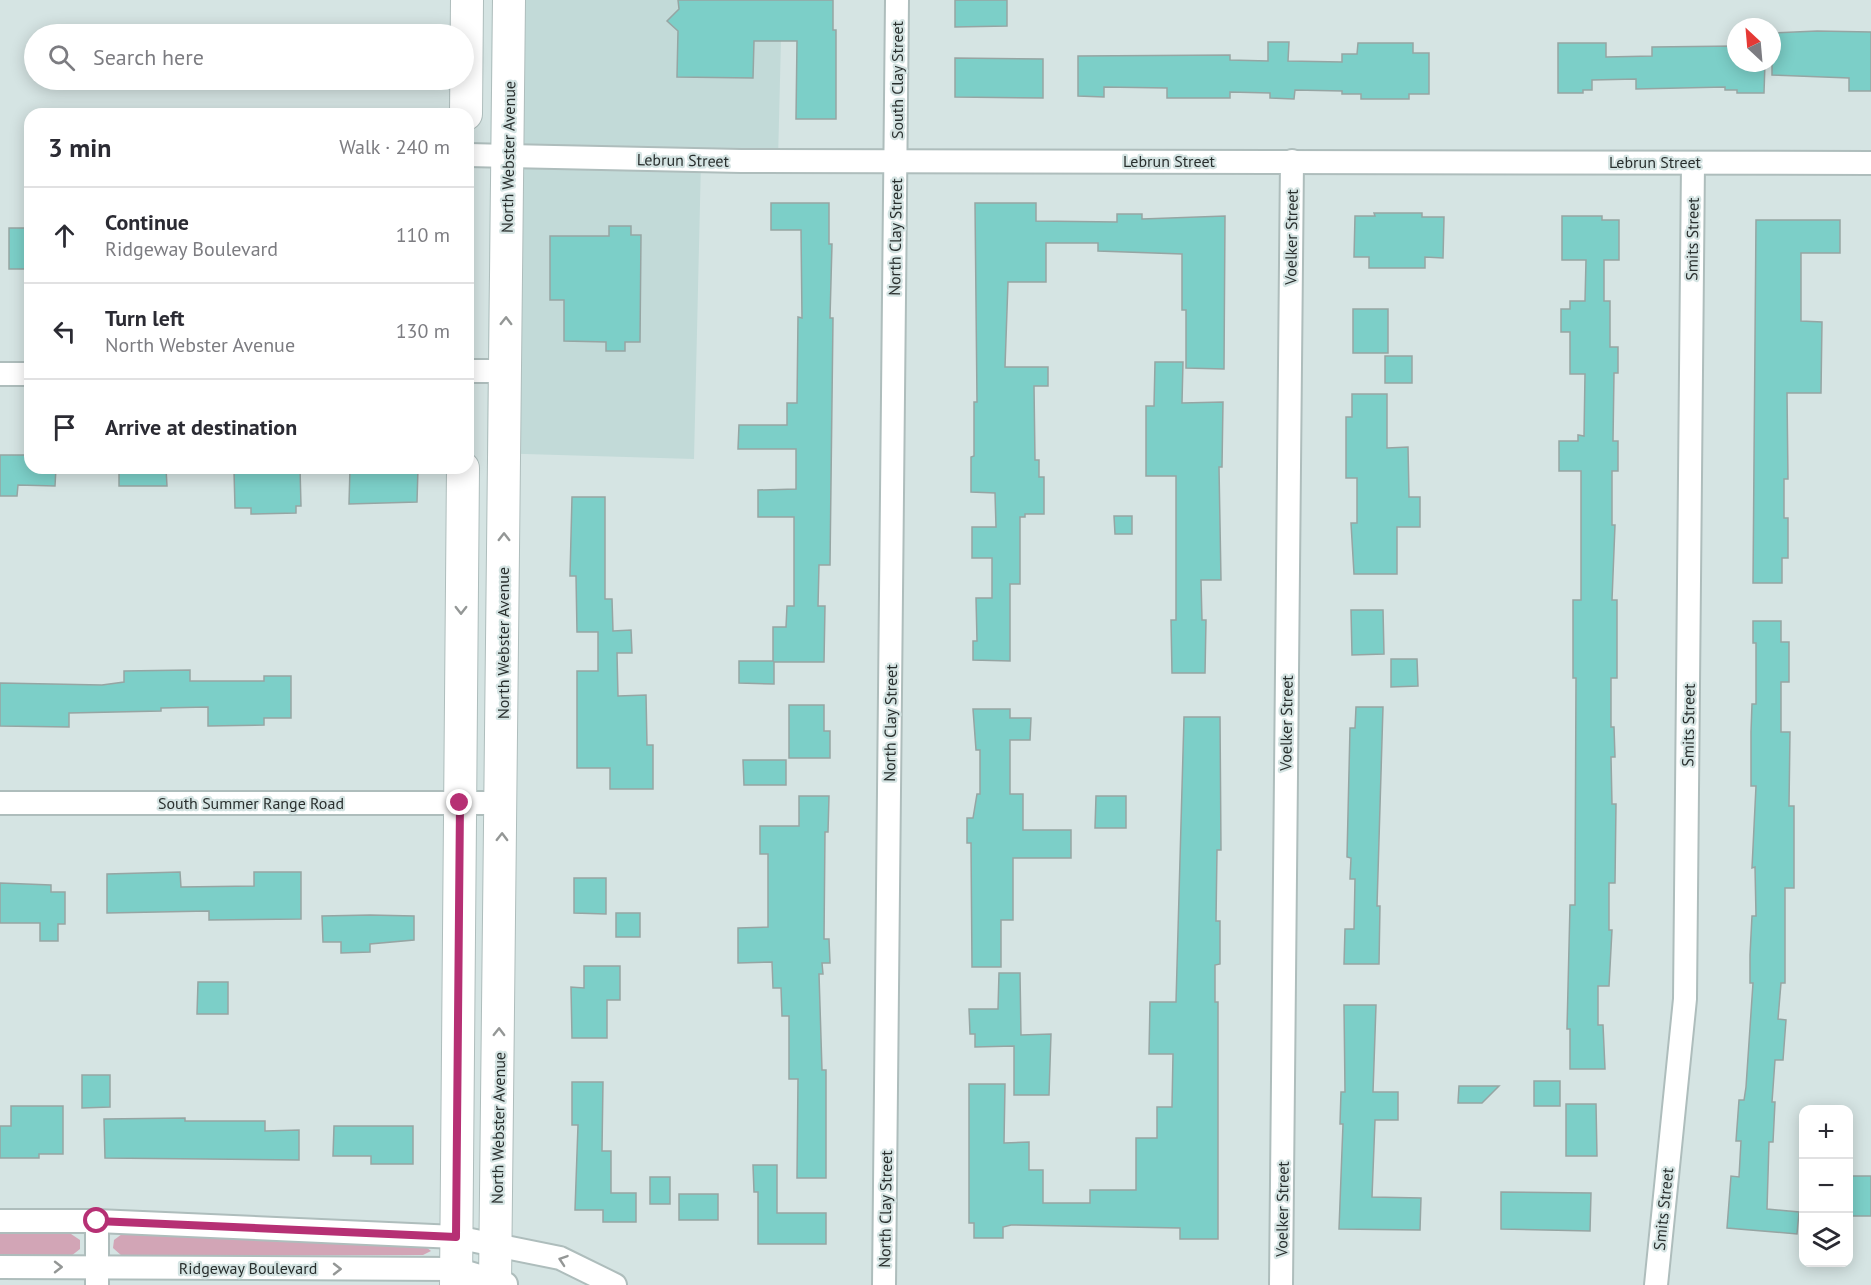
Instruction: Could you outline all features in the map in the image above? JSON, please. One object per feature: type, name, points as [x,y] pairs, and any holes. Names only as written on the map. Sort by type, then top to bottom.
[{"type":"main road","points":[[467,0],[467,24]]},
{"type":"main road","name":"North Webster Avenue","points":[[500,1283],[496,1244],[509,0]]},
{"type":"main road","points":[[466,90],[466,108]]},
{"type":"main road","points":[[456,1277],[463,474]]},
{"type":"street","name":"South Clay Street","points":[[896,160],[897,0]]},
{"type":"street","name":"Lebrun Street","points":[[474,155],[896,160],[1871,163]]},
{"type":"street","name":"North Clay Street","points":[[884,1285],[896,160]]},
{"type":"street","name":"Voelker Street","points":[[1281,1285],[1292,161]]},
{"type":"street","name":"Smits Street","points":[[1656,1285],[1685,999],[1693,162]]},
{"type":"street","points":[[474,371],[505,371]]},
{"type":"street","points":[[0,374],[24,374]]},
{"type":"street","name":"South Summer Range Road","points":[[0,803],[502,803]]},
{"type":"street","points":[[0,1221],[97,1221],[456,1237],[560,1258],[615,1285]]},
{"type":"street","points":[[97,1221],[97,1276]]},
{"type":"street","name":"Ridgeway Boulevard","points":[[0,1267],[97,1276],[456,1277],[500,1283]]},
{"type":"shaded area","points":[[492,0],[782,0],[778,160],[701,161],[694,459],[487,453]]},
{"type":"shaded area","points":[[0,1234],[71,1234],[80,1240],[80,1249],[71,1256],[0,1256]]},
{"type":"shaded area","points":[[122,1234],[426,1247],[431,1251],[423,1255],[122,1256],[113,1248],[114,1240]]},
{"type":"building","points":[[678,0],[833,0],[833,30],[836,30],[836,119],[796,119],[797,41],[754,41],[753,78],[677,77],[678,31],[667,21],[679,9]]},
{"type":"building","points":[[955,0],[1007,0],[1007,26],[955,27]]},
{"type":"building","points":[[1871,32],[1871,91],[1849,91],[1849,78],[1772,75],[1772,72],[1781,72],[1781,33]]},
{"type":"building","points":[[1268,42],[1289,42],[1288,61],[1342,62],[1342,54],[1357,54],[1358,43],[1413,43],[1413,53],[1429,53],[1429,94],[1409,94],[1409,99],[1361,99],[1361,94],[1342,94],[1342,91],[1295,90],[1294,99],[1270,98],[1270,93],[1230,92],[1230,98],[1167,98],[1167,88],[1104,87],[1104,97],[1078,96],[1078,56],[1230,55],[1230,60],[1268,61]]},
{"type":"building","points":[[1558,43],[1606,43],[1606,57],[1652,56],[1652,47],[1727,46],[1727,72],[1765,72],[1764,93],[1737,93],[1737,90],[1725,90],[1725,87],[1636,89],[1636,79],[1592,80],[1592,90],[1583,90],[1583,93],[1558,93]]},
{"type":"building","points":[[955,58],[1043,59],[1043,98],[955,97]]},
{"type":"building","points":[[771,203],[829,203],[829,244],[832,244],[830,318],[833,318],[830,565],[819,565],[818,606],[825,606],[824,662],[774,662],[774,684],[739,683],[739,661],[773,661],[773,627],[786,627],[787,606],[794,606],[794,517],[758,517],[758,490],[796,489],[796,449],[738,449],[739,425],[787,425],[787,403],[797,403],[798,317],[802,318],[801,230],[771,230]]},
{"type":"building","points":[[975,203],[1036,203],[1036,221],[1117,222],[1117,214],[1142,214],[1142,219],[1225,216],[1224,369],[1186,368],[1186,310],[1182,310],[1182,254],[1098,251],[1098,243],[1046,243],[1046,282],[1008,282],[1005,367],[1048,367],[1048,386],[1034,386],[1035,460],[1039,460],[1039,477],[1044,477],[1044,514],[1025,514],[1025,517],[1020,517],[1020,584],[1010,584],[1010,661],[973,660],[973,641],[977,641],[976,598],[992,598],[992,558],[972,558],[972,527],[996,527],[995,493],[971,492],[974,402],[977,402]]},
{"type":"building","points":[[1374,213],[1422,213],[1422,217],[1444,217],[1443,258],[1425,257],[1425,268],[1369,268],[1369,257],[1354,257],[1355,216],[1375,216]]},
{"type":"building","points":[[1562,216],[1602,216],[1602,220],[1619,220],[1619,260],[1604,260],[1604,301],[1610,301],[1610,347],[1618,347],[1618,373],[1614,373],[1613,441],[1618,441],[1618,471],[1612,471],[1612,525],[1615,525],[1612,600],[1617,600],[1617,678],[1611,678],[1611,727],[1614,727],[1615,757],[1611,757],[1612,804],[1616,804],[1615,883],[1609,883],[1609,930],[1612,930],[1609,986],[1598,986],[1598,1025],[1603,1025],[1605,1069],[1570,1069],[1570,1029],[1567,1029],[1570,905],[1575,905],[1576,678],[1573,678],[1573,600],[1581,600],[1581,471],[1559,471],[1559,441],[1578,441],[1578,435],[1584,436],[1585,374],[1570,374],[1570,332],[1561,332],[1561,309],[1570,309],[1570,301],[1585,301],[1586,260],[1562,260]]},
{"type":"building","points":[[1756,220],[1840,220],[1840,253],[1801,253],[1801,321],[1822,322],[1821,393],[1787,393],[1788,479],[1784,479],[1784,518],[1788,518],[1788,558],[1782,558],[1782,583],[1753,583]]},
{"type":"building","points":[[609,226],[631,226],[631,235],[641,235],[640,342],[625,342],[625,351],[606,351],[606,342],[564,341],[564,300],[550,300],[550,236],[609,236]]},
{"type":"building","points":[[9,228],[24,228],[24,269],[9,269]]},
{"type":"building","points":[[1353,309],[1388,309],[1388,353],[1353,353]]},
{"type":"building","points":[[1385,356],[1412,356],[1412,383],[1385,383]]},
{"type":"building","points":[[1155,362],[1183,362],[1182,403],[1223,402],[1222,467],[1219,467],[1221,580],[1201,580],[1202,620],[1206,620],[1205,673],[1172,673],[1171,620],[1176,620],[1176,476],[1146,476],[1146,406],[1154,406]]},
{"type":"building","points":[[1352,394],[1387,394],[1387,448],[1408,447],[1409,497],[1420,497],[1420,527],[1397,527],[1397,574],[1354,574],[1351,523],[1357,523],[1357,478],[1346,478],[1346,417],[1352,417]]},
{"type":"building","points":[[0,455],[24,455],[24,474],[56,474],[55,486],[18,485],[17,496],[0,496]]},
{"type":"building","points":[[119,474],[166,474],[167,486],[119,486]]},
{"type":"building","points":[[234,474],[300,474],[301,506],[296,506],[296,513],[251,514],[251,508],[235,508]]},
{"type":"building","points":[[350,474],[418,474],[417,502],[349,504]]},
{"type":"building","points":[[572,497],[605,497],[605,599],[612,599],[613,631],[631,630],[632,653],[617,653],[618,696],[646,695],[647,745],[653,745],[653,789],[610,789],[610,768],[577,768],[577,671],[598,671],[598,632],[577,632],[576,576],[570,576]]},
{"type":"building","points":[[1114,516],[1132,516],[1132,534],[1115,534]]},
{"type":"building","points":[[1351,610],[1383,610],[1384,654],[1352,655]]},
{"type":"building","points":[[1753,621],[1781,621],[1781,642],[1789,642],[1789,682],[1781,682],[1781,732],[1790,732],[1789,806],[1794,806],[1794,888],[1785,888],[1785,983],[1781,983],[1778,1019],[1786,1020],[1783,1060],[1775,1060],[1772,1102],[1775,1102],[1773,1142],[1769,1142],[1767,1209],[1799,1212],[1797,1234],[1727,1228],[1731,1176],[1739,1177],[1741,1141],[1736,1141],[1739,1100],[1744,1100],[1746,1087],[1753,983],[1750,983],[1752,916],[1756,916],[1755,867],[1752,868],[1756,786],[1751,786],[1752,704],[1756,704],[1756,643],[1753,643]]},
{"type":"building","points":[[1391,659],[1417,659],[1418,686],[1391,687]]},
{"type":"building","points":[[190,670],[190,681],[264,681],[264,676],[291,676],[291,718],[264,718],[264,725],[208,726],[208,707],[161,708],[161,711],[69,713],[69,727],[0,726],[0,683],[102,685],[124,682],[124,671]]},
{"type":"building","points":[[789,705],[824,705],[824,731],[830,731],[830,758],[789,758]]},
{"type":"building","points":[[1356,707],[1383,707],[1377,906],[1380,906],[1379,964],[1344,964],[1345,929],[1354,929],[1355,879],[1350,879],[1351,858],[1347,857],[1350,728],[1355,728]]},
{"type":"building","points":[[973,709],[1010,709],[1010,718],[1031,718],[1030,740],[1010,740],[1010,794],[1023,794],[1023,830],[1071,830],[1071,858],[1013,858],[1013,920],[1001,920],[1001,967],[972,967],[971,843],[967,843],[967,818],[973,818],[977,794],[980,794],[980,750],[976,750]]},
{"type":"building","points":[[1184,717],[1220,717],[1221,850],[1217,850],[1216,921],[1220,921],[1220,964],[1215,965],[1215,1002],[1218,1002],[1218,1239],[1180,1239],[1180,1228],[1011,1225],[1003,1227],[1003,1238],[974,1238],[974,1223],[969,1223],[969,1084],[1005,1084],[1004,1143],[1029,1142],[1029,1170],[1043,1170],[1043,1203],[1090,1203],[1090,1190],[1136,1190],[1136,1138],[1157,1138],[1157,1107],[1172,1107],[1173,1054],[1149,1054],[1150,1002],[1176,1002]]},
{"type":"building","points":[[743,760],[786,760],[786,785],[744,785]]},
{"type":"building","points":[[799,796],[829,796],[828,832],[825,832],[824,939],[829,939],[830,963],[822,963],[823,974],[819,974],[822,1070],[826,1070],[826,1178],[797,1178],[798,1079],[789,1079],[789,1016],[782,1016],[781,988],[773,988],[772,962],[738,963],[738,928],[768,927],[768,854],[760,854],[760,826],[799,826]]},
{"type":"building","points":[[1096,796],[1126,796],[1126,828],[1095,828]]},
{"type":"building","points":[[180,872],[181,887],[254,886],[254,872],[301,872],[301,919],[209,920],[209,911],[107,913],[107,874]]},
{"type":"building","points":[[574,878],[606,878],[606,914],[574,913]]},
{"type":"building","points":[[0,883],[51,885],[51,892],[65,892],[65,924],[58,924],[58,941],[40,941],[40,923],[0,923]]},
{"type":"building","points":[[616,913],[640,913],[640,937],[616,937]]},
{"type":"building","points":[[322,916],[414,916],[414,940],[370,944],[370,952],[341,953],[341,942],[323,942]]},
{"type":"building","points":[[584,966],[620,966],[620,1000],[607,1000],[607,1038],[572,1038],[571,987],[584,988]]},
{"type":"building","points":[[999,973],[1020,973],[1021,1035],[1051,1034],[1049,1095],[1014,1095],[1014,1046],[975,1047],[975,1034],[970,1034],[969,1009],[998,1009]]},
{"type":"building","points":[[198,982],[228,982],[228,1014],[197,1014]]},
{"type":"building","points":[[1344,1005],[1376,1005],[1373,1092],[1398,1092],[1398,1120],[1375,1120],[1372,1197],[1421,1198],[1420,1230],[1339,1229],[1343,1124],[1340,1124],[1341,1092],[1345,1092]]},
{"type":"building","points":[[82,1075],[110,1075],[110,1107],[82,1108]]},
{"type":"building","points":[[1534,1081],[1560,1081],[1560,1106],[1534,1106]]},
{"type":"building","points":[[572,1082],[603,1082],[602,1151],[611,1151],[611,1193],[636,1193],[636,1222],[603,1222],[603,1210],[575,1210],[578,1125],[572,1125]]},
{"type":"building","points":[[1459,1086],[1499,1086],[1482,1103],[1458,1103]]},
{"type":"building","points":[[1566,1104],[1596,1104],[1597,1156],[1566,1156]]},
{"type":"building","points":[[11,1106],[63,1106],[63,1154],[39,1154],[39,1158],[0,1158],[0,1126],[11,1126]]},
{"type":"building","points":[[185,1118],[185,1121],[265,1121],[265,1131],[299,1130],[299,1160],[105,1158],[104,1119]]},
{"type":"building","points":[[334,1126],[413,1126],[413,1164],[371,1164],[371,1156],[333,1156]]},
{"type":"building","points":[[753,1165],[777,1165],[777,1213],[826,1213],[826,1244],[758,1244],[758,1192],[754,1192]]},
{"type":"building","points":[[1853,1176],[1871,1176],[1871,1216],[1853,1216]]},
{"type":"building","points":[[650,1177],[670,1177],[670,1204],[650,1204]]},
{"type":"building","points":[[1501,1192],[1591,1193],[1590,1231],[1501,1229]]},
{"type":"building","points":[[679,1194],[718,1194],[718,1220],[679,1220]]},
{"type":"route","points":[[97,1221],[456,1237],[460,803]]}]
